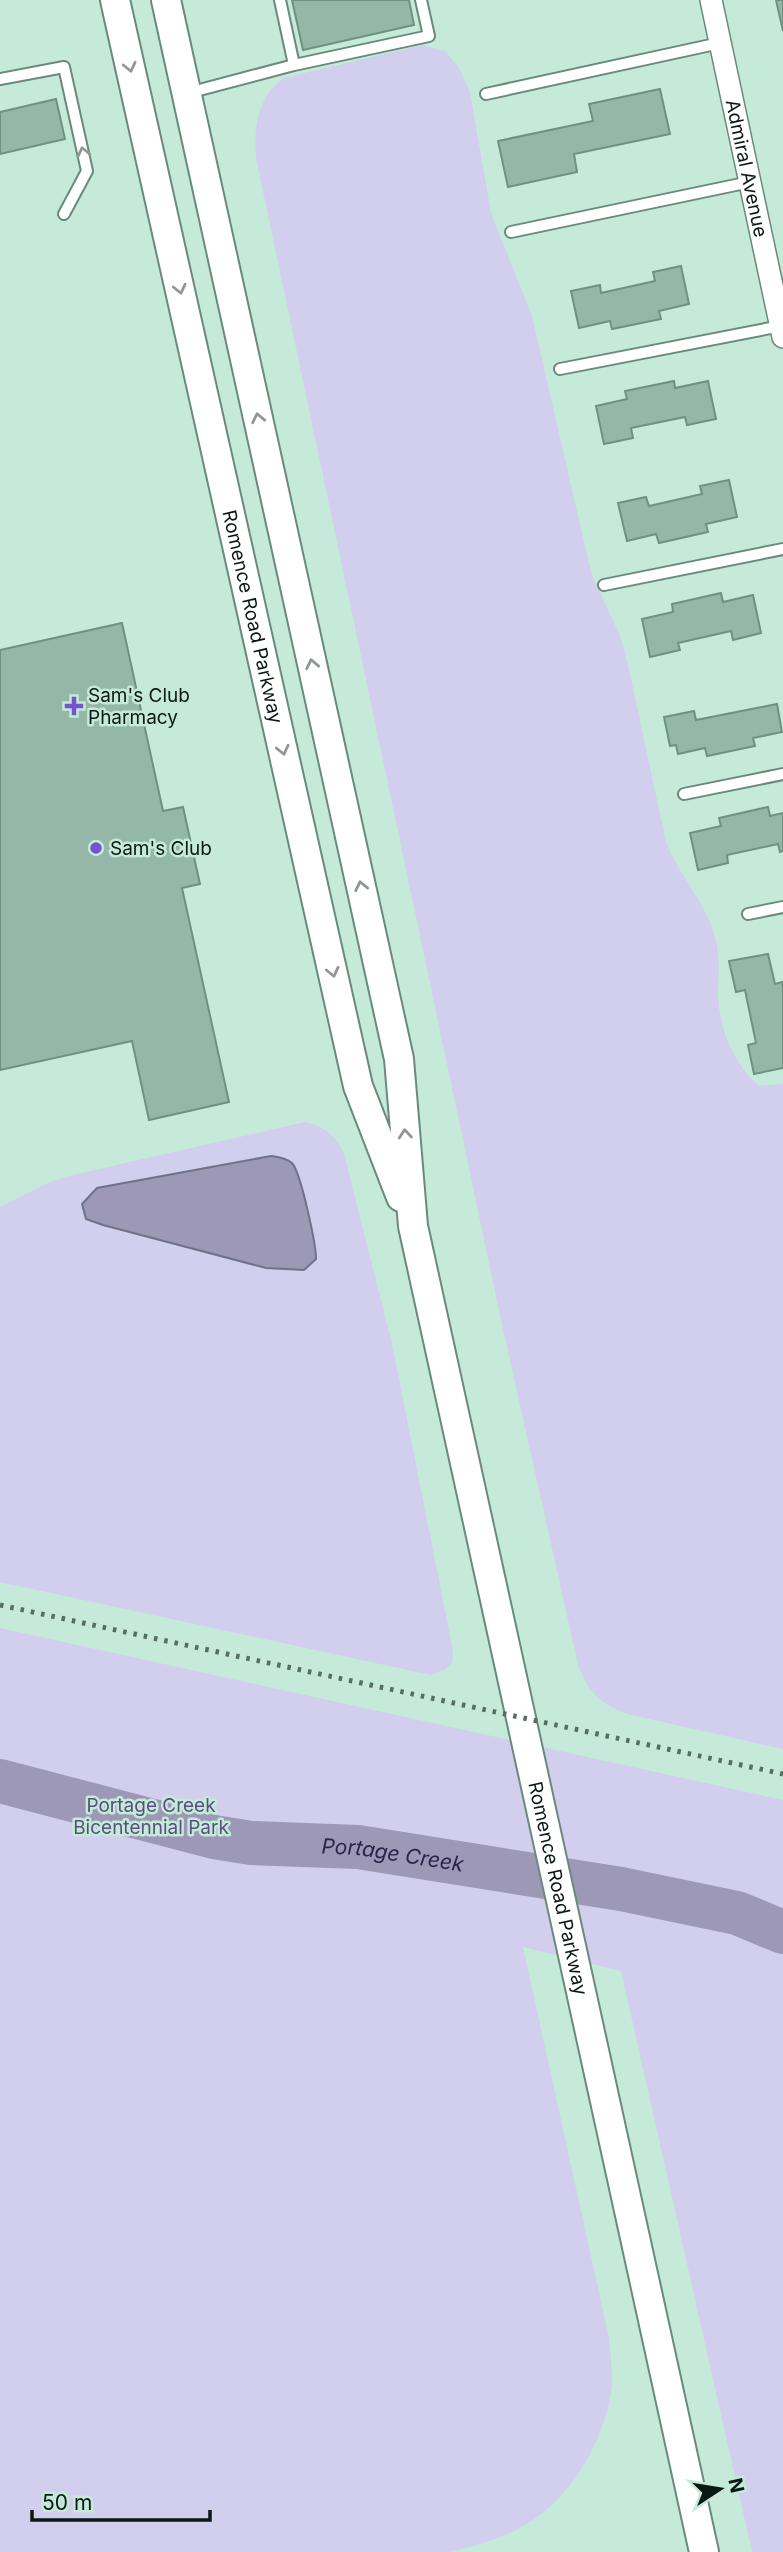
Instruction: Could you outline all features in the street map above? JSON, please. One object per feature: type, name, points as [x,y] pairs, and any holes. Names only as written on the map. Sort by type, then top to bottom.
[{"type":"street","name":"Romence Road Parkway","points":[[115,0],[358,1086],[413,1226]]},
{"type":"street","name":"Romence Road Parkway","points":[[166,0],[399,1059],[413,1226],[704,2552]]},
{"type":"street","name":"Admiral Avenue","points":[[711,0],[750,182],[778,285],[782,331]]},
{"type":"street","points":[[223,479],[269,469]]},
{"type":"lane","points":[[280,0],[294,65]]},
{"type":"lane","points":[[186,93],[294,65],[429,36],[421,0]]},
{"type":"lane","points":[[486,94],[720,43]]},
{"type":"lane","points":[[0,79],[64,67],[88,171],[64,214]]},
{"type":"lane","points":[[511,232],[750,182]]},
{"type":"lane","points":[[560,369],[782,331]]},
{"type":"lane","points":[[604,585],[783,549]]},
{"type":"lane","points":[[684,794],[783,774]]},
{"type":"lane","points":[[748,914],[783,907]]},
{"type":"green space","points":[[423,45],[446,52],[459,68],[470,92],[491,213],[532,316],[591,572],[622,641],[666,842],[705,913],[715,937],[719,960],[719,1009],[725,1034],[735,1057],[759,1086],[783,1084],[783,1749],[627,1714],[602,1701],[586,1682],[578,1665],[501,1320],[256,158],[259,114],[274,86],[283,78]]},
{"type":"green space","points":[[305,1122],[319,1126],[329,1133],[344,1153],[392,1344],[453,1651],[452,1663],[444,1670],[431,1675],[0,1582],[0,1207],[50,1182],[77,1174]]},
{"type":"green space","name":"Portage Creek Bicentennial Park","points":[[0,1628],[783,1800],[783,2552],[752,2552],[621,1971],[523,1947],[609,2338],[612,2368],[609,2404],[597,2440],[578,2474],[554,2504],[509,2533],[451,2552],[0,2552]]},
{"type":"shaded area","points":[[271,1156],[292,1163],[304,1194],[316,1259],[304,1270],[266,1268],[86,1219],[82,1204],[97,1188]]},
{"type":"building","points":[[292,0],[409,0],[414,25],[303,50]]},
{"type":"building","points":[[776,0],[783,0],[783,31]]},
{"type":"building","points":[[660,89],[670,134],[574,154],[577,172],[508,187],[498,141],[593,121],[589,104]]},
{"type":"building","points":[[56,99],[65,139],[0,154],[0,112]]},
{"type":"building","points":[[681,266],[689,304],[659,311],[661,319],[612,329],[610,321],[579,328],[571,291],[600,285],[601,293],[655,281],[653,272]]},
{"type":"building","points":[[674,381],[675,388],[708,381],[716,419],[687,425],[685,417],[631,428],[633,438],[604,444],[596,406],[627,399],[625,391]]},
{"type":"building","points":[[729,480],[737,517],[706,524],[708,532],[659,543],[656,534],[627,541],[618,503],[646,497],[649,506],[702,494],[700,486]]},
{"type":"building","points":[[721,593],[723,602],[753,595],[761,633],[733,640],[731,631],[678,643],[680,650],[650,657],[642,619],[673,612],[672,604]]},
{"type":"building","name":"Sam's Club","points":[[122,623],[163,811],[183,807],[200,884],[182,888],[229,1102],[149,1120],[132,1041],[0,1070],[0,650]]},
{"type":"building","points":[[777,704],[782,732],[753,738],[755,746],[707,756],[705,748],[678,754],[676,745],[670,746],[664,717],[694,711],[696,720]]},
{"type":"building","points":[[768,807],[770,816],[783,813],[783,851],[780,852],[778,844],[727,855],[728,863],[698,870],[690,833],[721,826],[719,818]]},
{"type":"building","points":[[768,954],[775,984],[782,982],[783,988],[783,1068],[754,1074],[748,1045],[756,1043],[745,990],[736,992],[729,961]]},
{"type":"waterway","name":"Portage Creek","points":[[0,1781],[214,1837],[251,1843],[358,1847],[621,1889],[737,1913],[783,1932]]},
{"type":"railway","points":[[0,1605],[783,1774]]},
{"type":"place","name":"Sam's Club Pharmacy","points":[[74,706]]},
{"type":"place","name":"Sam's Club","points":[[96,848]]}]
